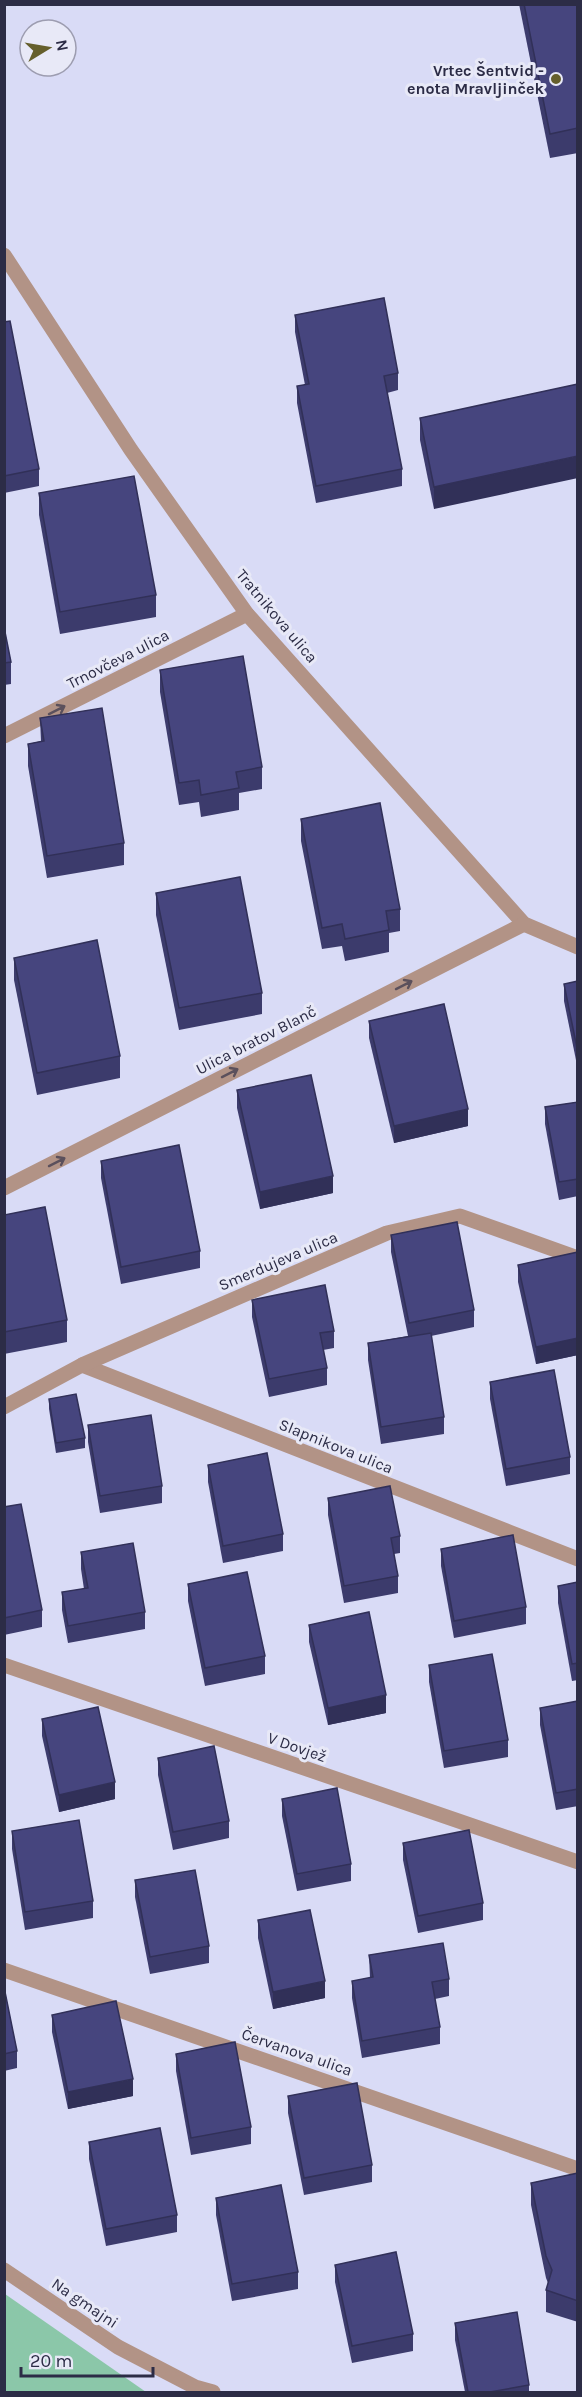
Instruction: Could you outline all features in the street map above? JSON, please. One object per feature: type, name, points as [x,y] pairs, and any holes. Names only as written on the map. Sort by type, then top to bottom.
[{"type":"street","name":"Tratnikova ulica","points":[[6,261],[131,450],[247,614],[524,924],[578,946]]},
{"type":"street","name":"Trnovčeva ulica","points":[[4,736],[247,614]]},
{"type":"street","name":"Ulica bratov Blanč","points":[[4,1188],[524,924]]},
{"type":"street","name":"Smerdujeva ulica","points":[[4,1407],[82,1365],[387,1233],[460,1216],[578,1258]]},
{"type":"street","name":"Slapnikova ulica","points":[[82,1365],[578,1559]]},
{"type":"street","name":"V Dovjež","points":[[4,1665],[578,1862]]},
{"type":"street","name":"Červanova ulica","points":[[4,1970],[578,2169]]},
{"type":"street","name":"Na gmajni","points":[[4,2270],[118,2347],[195,2387],[213,2392]]},
{"type":"green space","points":[[5,2294],[146,2392],[5,2392]]},
{"type":"building","name":"Vrtec Šentvid - enota Mravljinček","points":[[524,4],[578,4],[578,128],[550,134]]},
{"type":"building","points":[[384,298],[398,373],[384,376],[402,469],[316,486],[297,386],[309,384],[295,315]]},
{"type":"building","points":[[10,321],[39,469],[4,476],[4,322]]},
{"type":"building","points":[[578,384],[578,456],[434,487],[420,418]]},
{"type":"building","points":[[134,476],[156,595],[60,612],[39,493]]},
{"type":"building","points":[[4,627],[11,662],[4,663]]},
{"type":"building","points":[[243,656],[262,767],[236,772],[239,788],[201,795],[199,780],[179,783],[160,670]]},
{"type":"building","points":[[102,708],[124,843],[47,856],[28,744],[44,741],[40,718]]},
{"type":"building","points":[[380,803],[400,909],[386,911],[389,930],[345,939],[342,924],[322,928],[301,819]]},
{"type":"building","points":[[240,877],[262,993],[179,1008],[156,893]]},
{"type":"building","points":[[97,940],[120,1056],[37,1073],[14,958]]},
{"type":"building","points":[[578,981],[578,1053],[564,984]]},
{"type":"building","points":[[444,1004],[468,1109],[394,1126],[369,1021]]},
{"type":"building","points":[[311,1075],[333,1176],[260,1192],[237,1090]]},
{"type":"building","points":[[578,1102],[578,1179],[559,1182],[545,1107]]},
{"type":"building","points":[[179,1145],[200,1251],[121,1267],[101,1161]]},
{"type":"building","points":[[45,1207],[67,1320],[4,1332],[4,1215]]},
{"type":"building","points":[[457,1222],[474,1310],[409,1323],[391,1235]]},
{"type":"building","points":[[578,1252],[578,1338],[536,1347],[518,1265]]},
{"type":"building","points":[[325,1285],[334,1331],[320,1333],[327,1368],[269,1379],[252,1300]]},
{"type":"building","points":[[431,1333],[444,1417],[381,1427],[368,1343]]},
{"type":"building","points":[[554,1370],[570,1457],[506,1469],[490,1382]]},
{"type":"building","points":[[76,1394],[85,1438],[56,1443],[49,1399]]},
{"type":"building","points":[[151,1415],[162,1486],[100,1496],[88,1425]]},
{"type":"building","points":[[267,1453],[283,1534],[223,1546],[208,1465]]},
{"type":"building","points":[[390,1486],[400,1536],[391,1538],[398,1576],[344,1586],[328,1498]]},
{"type":"building","points":[[21,1504],[42,1610],[4,1618],[4,1507]]},
{"type":"building","points":[[513,1535],[526,1607],[454,1621],[441,1549]]},
{"type":"building","points":[[133,1543],[145,1612],[68,1626],[62,1592],[88,1588],[81,1552]]},
{"type":"building","points":[[247,1572],[265,1656],[205,1668],[188,1584]]},
{"type":"building","points":[[578,1582],[578,1663],[572,1664],[558,1586]]},
{"type":"building","points":[[369,1612],[386,1695],[328,1708],[309,1625]]},
{"type":"building","points":[[492,1654],[508,1740],[444,1751],[429,1665]]},
{"type":"building","points":[[578,1701],[578,1789],[556,1793],[540,1708]]},
{"type":"building","points":[[98,1707],[115,1782],[59,1795],[42,1719]]},
{"type":"building","points":[[214,1746],[229,1821],[173,1832],[158,1758]]},
{"type":"building","points":[[337,1788],[351,1864],[297,1874],[282,1799]]},
{"type":"building","points":[[79,1820],[93,1901],[25,1912],[12,1831]]},
{"type":"building","points":[[469,1830],[483,1903],[418,1916],[403,1843]]},
{"type":"building","points":[[195,1870],[209,1946],[150,1957],[135,1880]]},
{"type":"building","points":[[310,1910],[325,1981],[273,1992],[258,1920]]},
{"type":"building","points":[[443,1943],[449,1979],[432,1982],[440,2027],[362,2041],[352,1981],[373,1977],[369,1955]]},
{"type":"building","points":[[4,1987],[17,2051],[4,2054]]},
{"type":"building","points":[[116,2001],[133,2079],[68,2092],[52,2015]]},
{"type":"building","points":[[235,2042],[251,2127],[191,2138],[176,2054]]},
{"type":"building","points":[[357,2083],[372,2165],[304,2178],[288,2096]]},
{"type":"building","points":[[160,2128],[177,2215],[106,2229],[89,2142]]},
{"type":"building","points":[[578,2173],[578,2301],[546,2290],[552,2270],[546,2256],[531,2183]]},
{"type":"building","points":[[281,2185],[298,2272],[232,2284],[216,2198]]},
{"type":"building","points":[[396,2252],[413,2334],[352,2346],[335,2265]]},
{"type":"building","points":[[517,2312],[529,2385],[490,2392],[468,2392],[455,2323]]},
{"type":"place","name":"Vrtec Šentvid - enota Mravljinček","points":[[556,79]]}]
